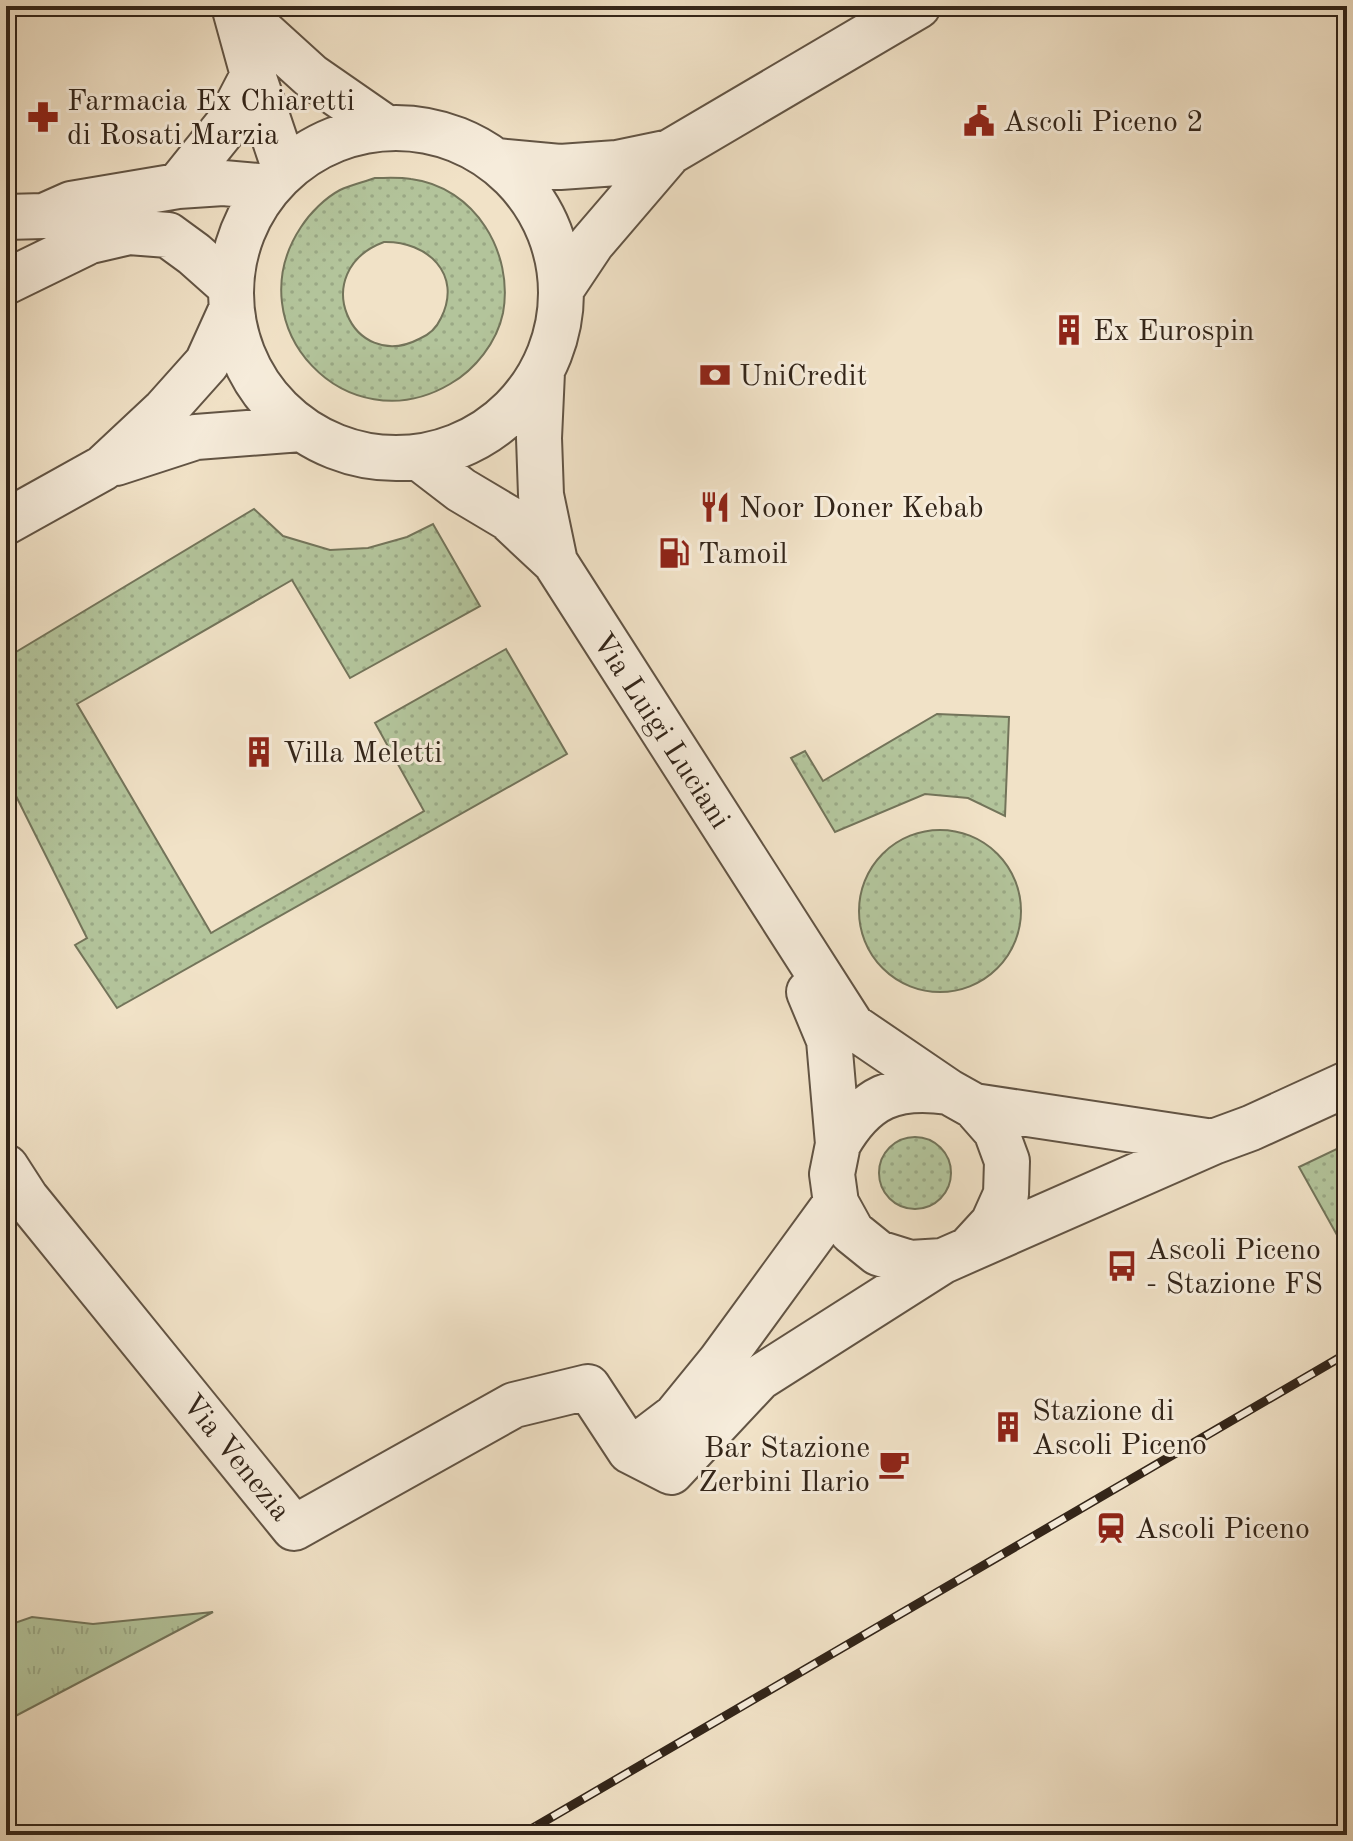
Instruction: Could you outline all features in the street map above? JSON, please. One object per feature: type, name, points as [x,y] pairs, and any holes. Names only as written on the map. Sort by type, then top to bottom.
[{"type":"street","points":[[235,6],[277,179]]},
{"type":"street","points":[[235,6],[311,76],[386,128]]},
{"type":"street","points":[[497,161],[560,167],[617,163],[670,152],[918,6]]},
{"type":"street","points":[[178,186],[227,125],[253,75]]},
{"type":"street","points":[[6,282],[90,241],[129,232],[168,235],[194,254],[230,298],[242,356],[266,396],[301,429],[337,448],[376,457],[418,457],[467,443],[510,413],[542,372],[557,331],[562,288],[554,240],[532,197],[497,161],[463,141],[425,130],[386,128],[350,134],[316,148],[277,179],[241,233],[230,298],[207,363],[165,410],[103,468]]},
{"type":"street","points":[[562,288],[592,243],[670,152]]},
{"type":"street","points":[[6,217],[44,216],[71,204],[178,186],[277,179]]},
{"type":"street","name":"Via Luigi Luciani","points":[[542,372],[539,438],[541,495],[555,562]]},
{"type":"street","points":[[6,522],[103,468],[196,437],[301,429]]},
{"type":"street","name":"Via Luigi Luciani","points":[[418,457],[461,490],[508,518],[555,562],[771,897]]},
{"type":"street","points":[[771,897],[852,1026],[962,1099],[996,1131],[1007,1161],[1006,1194],[993,1223],[957,1254],[910,1263],[878,1253],[852,1232],[836,1203],[832,1174],[838,1144],[829,1040],[771,897]]},
{"type":"street","points":[[836,1203],[720,1362],[676,1416],[630,1451],[671,1472],[759,1378],[957,1254],[1347,1084]]},
{"type":"street","points":[[838,1144],[851,1121],[871,1103],[896,1091],[923,1088],[962,1099],[1213,1142]]},
{"type":"street","name":"Via Venezia","points":[[6,1167],[26,1198],[294,1528],[514,1405],[588,1387],[630,1451]]},
{"type":"green space","points":[[375,178],[411,179],[454,195],[485,226],[496,246],[502,268],[505,290],[503,313],[496,334],[484,354],[450,384],[411,399],[374,399],[340,387],[312,366],[292,337],[282,302],[284,265],[301,227],[318,206],[334,193]],"holes":[[[384,242],[400,243],[427,254],[437,263],[444,274],[447,302],[435,328],[423,337],[395,346],[374,343],[358,331],[347,314],[343,295],[347,274],[360,256]]]},
{"type":"green space","points":[[254,509],[283,536],[330,550],[368,548],[407,537],[433,524],[480,606],[350,678],[292,580],[77,704],[211,933],[424,811],[375,723],[506,649],[567,754],[117,1008],[75,945],[87,938],[6,776],[6,658]]},
{"type":"green space","points":[[937,714],[1009,717],[1005,816],[968,798],[925,794],[835,832],[791,758],[805,751],[823,781]]},
{"type":"green space","points":[[940,830],[971,836],[998,853],[1015,880],[1021,911],[1015,942],[998,969],[971,986],[940,992],[909,986],[882,969],[865,942],[859,911],[865,880],[882,853],[909,836]]},
{"type":"green space","points":[[915,1137],[941,1147],[951,1173],[941,1199],[915,1209],[889,1199],[879,1173],[889,1147]]},
{"type":"green space","points":[[1347,1144],[1347,1253],[1299,1167]]},
{"type":"green space","points":[[213,1612],[6,1721],[6,1626],[32,1617],[93,1624]]},
{"type":"railway","points":[[521,1835],[1339,1358]]},
{"type":"place","name":"Farmacia Ex Chiaretti di Rosati Marzia","points":[[43,117]]},
{"type":"place","name":"Ascoli Piceno 2","points":[[979,121]]},
{"type":"place","name":"Ex Eurospin","points":[[1069,330]]},
{"type":"place","name":"UniCredit","points":[[715,375]]},
{"type":"place","name":"Noor Doner Kebab","points":[[715,507]]},
{"type":"place","name":"Tamoil","points":[[674,553]]},
{"type":"place","name":"Villa Meletti","points":[[259,752]]},
{"type":"place","name":"Ascoli Piceno - Stazione FS","points":[[1122,1266]]},
{"type":"place","name":"Stazione di Ascoli Piceno","points":[[1008,1427]]},
{"type":"place","name":"Bar Stazione Zerbini Ilario","points":[[894,1464]]},
{"type":"place","name":"Ascoli Piceno","points":[[1111,1528]]}]
